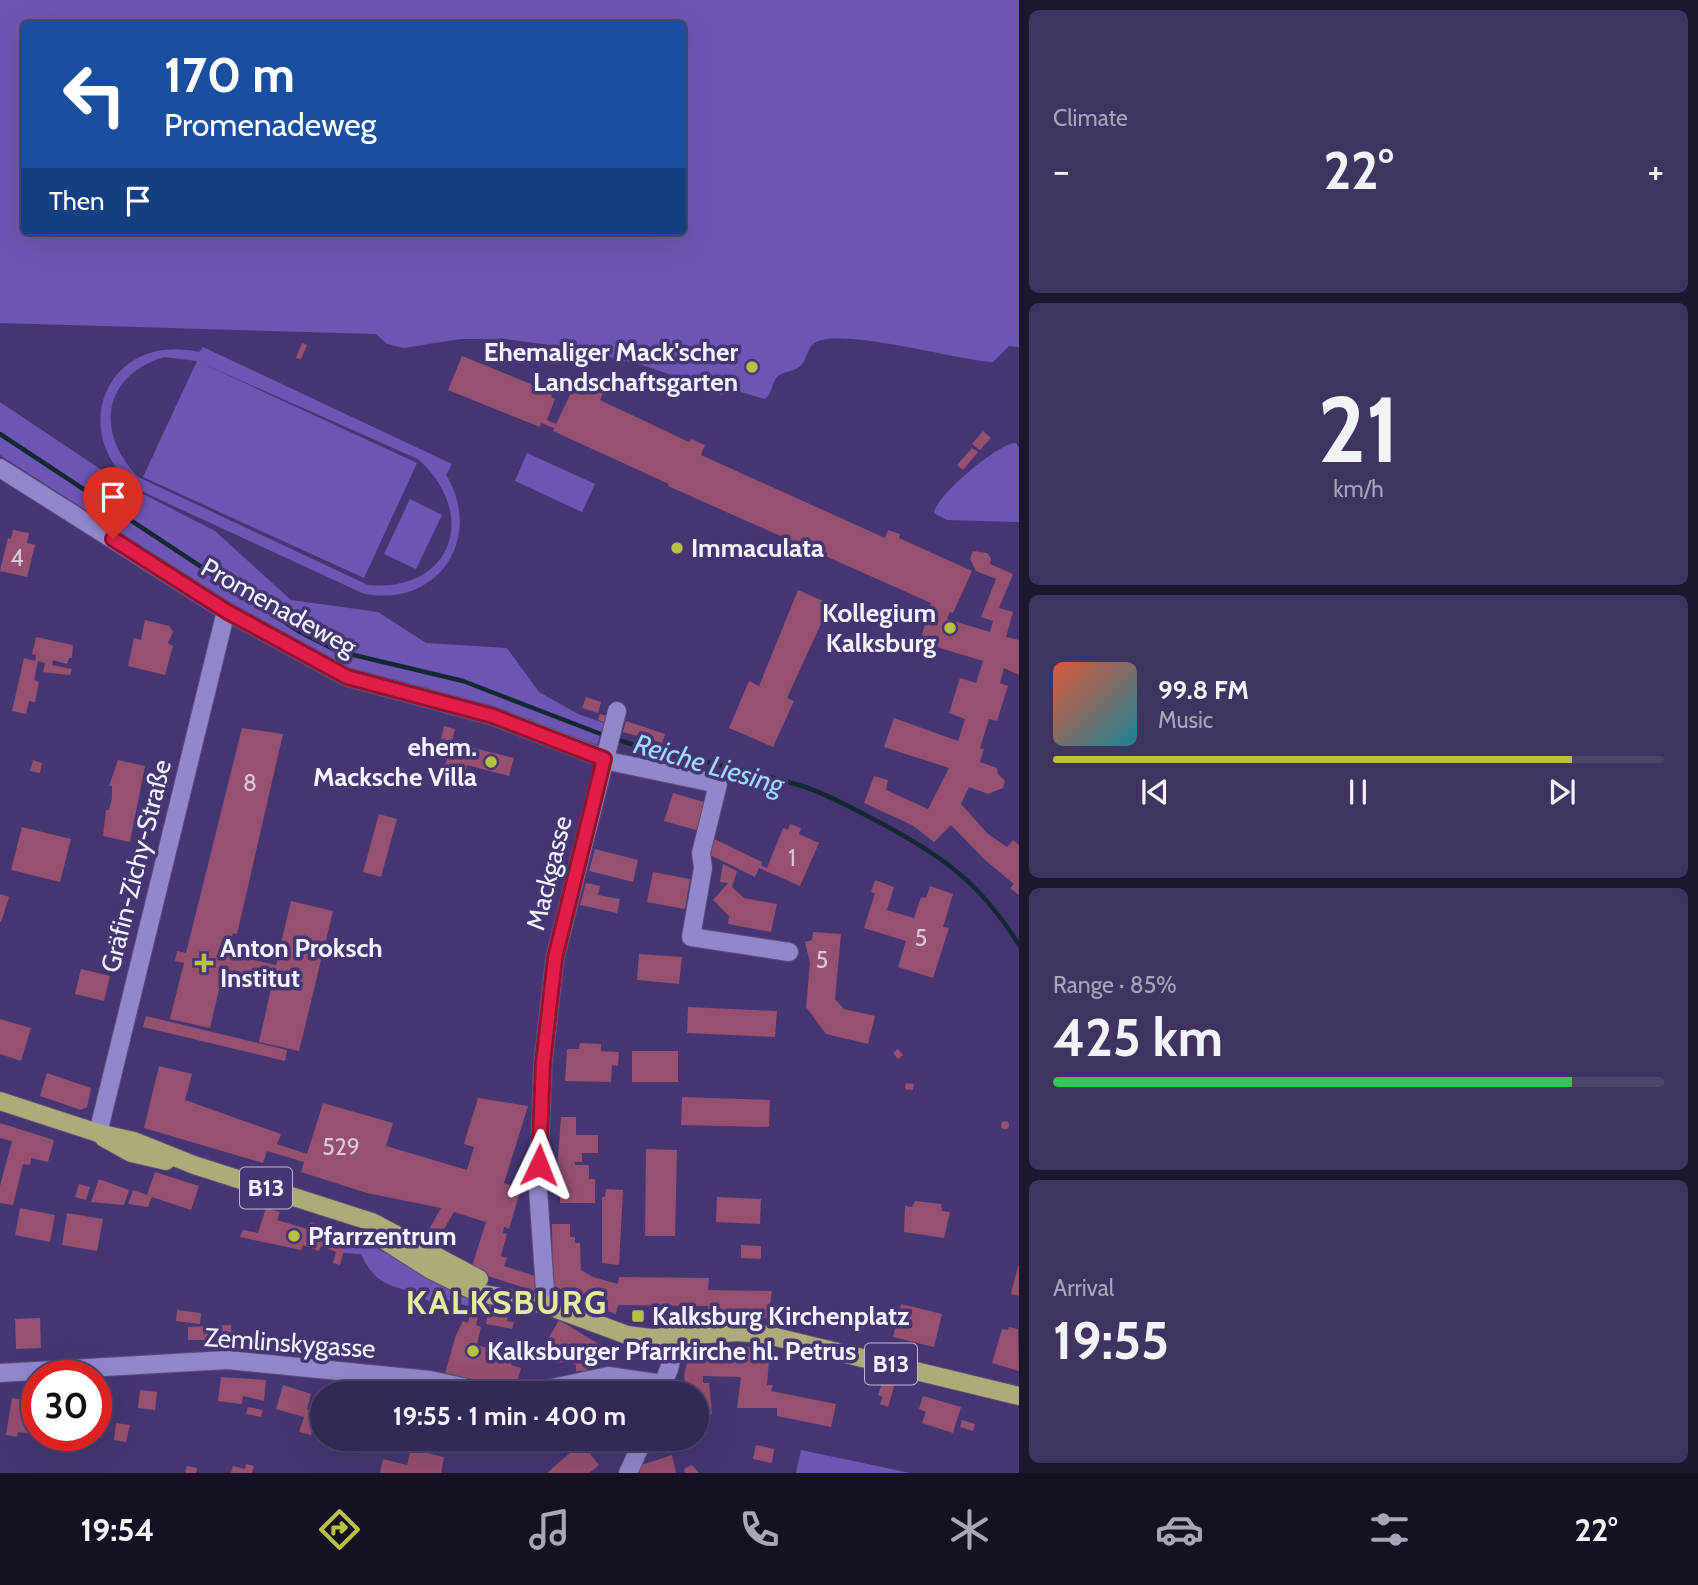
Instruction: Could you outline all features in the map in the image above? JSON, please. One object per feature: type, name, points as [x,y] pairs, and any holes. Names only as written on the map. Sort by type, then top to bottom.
[{"type":"main road","name":"B13","points":[[0,1101],[98,1133],[142,1143],[194,1164],[337,1212],[431,1270],[546,1305],[617,1333],[651,1338],[738,1332],[770,1335],[1019,1396]]},
{"type":"street","name":"Promenadeweg","points":[[0,468],[226,611],[347,677],[493,716],[605,754],[718,784],[701,853],[703,868],[691,937],[789,952]]},
{"type":"street","name":"Gräfin-Zichy-Straße","points":[[98,1133],[226,611]]},
{"type":"street","name":"Mackgasse","points":[[546,1305],[538,1189],[543,1063],[555,958],[615,719]]},
{"type":"street","points":[[663,1381],[677,1335]]},
{"type":"street","name":"Zemlinskygasse","points":[[0,1373],[227,1360],[432,1381]]},
{"type":"street","points":[[586,1381],[608,1376],[630,1381]]},
{"type":"street","points":[[628,1473],[638,1451]]},
{"type":"shaded area","points":[[0,0],[1019,0],[1019,347],[1009,346],[993,362],[869,341],[824,340],[812,345],[799,367],[778,377],[765,399],[734,390],[721,395],[707,387],[645,366],[578,349],[506,339],[460,339],[404,348],[387,344],[376,334],[0,323]]},
{"type":"shaded area","points":[[203,347],[452,464],[446,475],[457,499],[460,523],[456,545],[446,564],[431,580],[412,591],[388,595],[362,593],[139,490],[116,467],[104,442],[101,417],[106,393],[119,372],[140,357],[167,350],[199,352]],"holes":[[[164,357],[197,361],[418,459],[437,480],[448,503],[451,525],[448,545],[437,563],[420,576],[397,584],[368,585],[138,477],[124,460],[115,442],[111,425],[112,408],[117,392],[128,378],[143,366]]]},
{"type":"shaded area","points":[[197,361],[417,463],[364,578],[143,477]]},
{"type":"shaded area","points":[[0,402],[118,481],[215,531],[291,600],[378,612],[426,643],[507,648],[539,692],[578,714],[604,723],[597,745],[495,708],[336,665],[210,590],[0,455]]},
{"type":"shaded area","points":[[1016,443],[1019,448],[1019,522],[947,520],[934,513],[945,495],[969,471],[997,451]]},
{"type":"shaded area","points":[[527,453],[595,484],[582,512],[515,481]]},
{"type":"shaded area","points":[[410,499],[442,515],[416,569],[384,554]]},
{"type":"shaded area","points":[[348,1235],[474,1299],[472,1307],[440,1298],[430,1302],[382,1281],[368,1267],[361,1254],[341,1253]]},
{"type":"shaded area","points":[[801,1450],[910,1473],[796,1473]]},
{"type":"building","points":[[302,343],[307,345],[301,359],[296,358]]},
{"type":"building","name":"Kollegium Kalksburg","points":[[462,356],[553,393],[551,397],[555,399],[547,420],[556,424],[579,376],[606,387],[600,400],[689,442],[691,439],[705,445],[701,455],[885,538],[888,530],[900,534],[899,538],[972,571],[953,613],[950,612],[947,619],[990,632],[993,621],[981,617],[996,579],[976,571],[970,559],[973,551],[987,553],[991,558],[990,564],[1013,574],[999,608],[1013,612],[1006,637],[1019,640],[1019,675],[1004,668],[1000,683],[1008,686],[997,721],[989,719],[980,748],[984,749],[980,762],[997,768],[998,774],[1005,781],[1003,788],[988,794],[969,787],[961,804],[988,834],[1007,847],[1013,840],[1019,845],[1019,895],[1010,888],[1014,884],[985,860],[951,825],[934,842],[912,825],[864,803],[874,776],[888,780],[886,790],[928,809],[949,768],[884,747],[894,718],[958,741],[965,719],[949,713],[960,678],[976,683],[983,661],[920,642],[931,603],[668,486],[669,484],[553,431],[554,428],[541,423],[540,427],[448,390]]},
{"type":"building","points":[[983,431],[991,438],[980,450],[972,444]]},
{"type":"building","points":[[972,448],[978,452],[963,470],[957,465]]},
{"type":"building","points":[[13,530],[29,533],[27,543],[35,545],[27,577],[0,571],[8,538],[11,539]]},
{"type":"building","name":"Kollegium Kalksburg","points":[[798,590],[830,604],[787,698],[794,701],[773,747],[729,728],[749,681],[759,686]]},
{"type":"building","points":[[145,620],[169,626],[173,632],[168,643],[173,646],[165,675],[128,666],[134,638],[141,640]]},
{"type":"building","points":[[36,637],[73,645],[72,658],[69,658],[67,664],[53,660],[52,665],[72,669],[70,675],[43,672],[45,663],[38,661],[34,680],[39,682],[35,702],[29,701],[26,714],[12,711],[24,658],[35,661],[36,655],[32,654]]},
{"type":"building","points":[[586,697],[601,702],[598,713],[582,708]]},
{"type":"building","points":[[600,714],[608,716],[606,723],[598,720]]},
{"type":"building","points":[[626,721],[665,734],[662,743],[623,732]]},
{"type":"building","points":[[444,726],[455,729],[452,741],[441,739]]},
{"type":"building","points":[[242,728],[283,734],[237,934],[233,933],[228,954],[276,965],[291,901],[333,911],[299,1051],[259,1042],[271,989],[222,977],[210,1028],[170,1019],[184,963],[175,961],[177,951],[186,953]]},
{"type":"building","points":[[453,743],[514,758],[509,776],[467,765],[465,773],[444,767]]},
{"type":"building","points":[[33,760],[42,763],[40,773],[30,771]]},
{"type":"building","points":[[118,760],[145,766],[130,842],[103,836],[106,810],[109,810],[112,798],[112,786],[109,786]]},
{"type":"building","points":[[673,793],[711,804],[703,832],[664,821]]},
{"type":"building","points":[[379,814],[397,819],[381,877],[363,872]]},
{"type":"building","points":[[790,824],[801,828],[799,834],[819,843],[800,886],[759,868],[755,877],[706,853],[710,837],[762,862],[761,865],[767,868],[783,828],[788,830]]},
{"type":"building","points":[[22,827],[71,839],[60,882],[11,870]]},
{"type":"building","points":[[595,849],[638,860],[633,882],[589,871]]},
{"type":"building","points":[[723,864],[737,871],[732,887],[744,898],[777,904],[771,932],[728,924],[729,916],[713,900],[728,883],[720,882]]},
{"type":"building","points":[[653,872],[690,879],[685,909],[647,902]]},
{"type":"building","points":[[875,880],[894,887],[887,910],[914,918],[921,897],[926,898],[930,886],[953,894],[943,927],[949,928],[933,978],[898,967],[906,941],[864,928],[875,893],[871,892]]},
{"type":"building","points":[[586,883],[600,886],[598,895],[620,899],[617,913],[580,905]]},
{"type":"building","points":[[0,894],[9,897],[1,922],[0,922]]},
{"type":"building","points":[[813,932],[841,934],[835,999],[844,1009],[875,1016],[868,1044],[826,1034],[806,1007],[810,963],[805,942],[812,940]]},
{"type":"building","points":[[639,954],[682,957],[679,984],[637,980]]},
{"type":"building","points":[[81,969],[110,976],[104,1001],[75,994]]},
{"type":"building","points":[[688,1007],[777,1011],[775,1037],[687,1033]]},
{"type":"building","points":[[146,1016],[287,1050],[285,1061],[143,1027]]},
{"type":"building","points":[[0,1019],[31,1028],[21,1061],[0,1054]]},
{"type":"building","points":[[580,1043],[601,1044],[601,1051],[619,1052],[618,1066],[612,1065],[611,1082],[565,1081],[567,1049],[579,1049]]},
{"type":"building","points":[[898,1049],[903,1055],[898,1059],[893,1053]]},
{"type":"building","points":[[632,1051],[678,1051],[678,1082],[632,1082]]},
{"type":"building","points":[[159,1066],[192,1074],[185,1100],[281,1134],[277,1144],[307,1154],[323,1103],[393,1123],[386,1146],[467,1170],[474,1147],[464,1144],[478,1098],[528,1106],[504,1183],[521,1188],[509,1229],[504,1227],[503,1233],[507,1234],[501,1256],[507,1258],[504,1266],[538,1277],[534,1291],[488,1276],[476,1325],[481,1327],[477,1345],[514,1356],[511,1365],[521,1368],[517,1381],[474,1381],[445,1373],[456,1335],[463,1321],[468,1323],[481,1271],[472,1266],[486,1222],[454,1212],[437,1241],[426,1235],[441,1208],[367,1193],[301,1172],[304,1162],[267,1151],[263,1163],[144,1128]]},
{"type":"building","points":[[47,1073],[91,1088],[87,1107],[81,1110],[40,1096]]},
{"type":"building","points":[[906,1083],[914,1084],[913,1090],[905,1089]]},
{"type":"building","points":[[682,1097],[770,1100],[769,1127],[681,1125]]},
{"type":"building","points":[[561,1117],[576,1117],[576,1135],[598,1135],[598,1153],[582,1153],[582,1162],[575,1162],[575,1165],[589,1165],[589,1179],[595,1179],[595,1203],[560,1203],[560,1170],[557,1170]]},
{"type":"building","points":[[1005,1121],[1009,1125],[1005,1129],[1001,1125]]},
{"type":"building","points":[[0,1123],[54,1140],[48,1162],[31,1158],[30,1165],[23,1164],[13,1205],[0,1203],[0,1186],[12,1141],[0,1138]]},
{"type":"building","points":[[646,1149],[677,1150],[675,1236],[645,1236]]},
{"type":"building","points":[[155,1172],[199,1186],[191,1210],[152,1197],[148,1207],[128,1204],[133,1190],[147,1195]]},
{"type":"building","points":[[99,1179],[129,1190],[124,1205],[91,1202]]},
{"type":"building","points":[[79,1184],[90,1187],[86,1200],[75,1197]]},
{"type":"building","points":[[606,1189],[623,1190],[619,1265],[602,1263],[602,1197],[605,1197]]},
{"type":"building","points":[[717,1197],[761,1199],[760,1224],[716,1222]]},
{"type":"building","points":[[915,1201],[941,1204],[942,1211],[950,1212],[944,1238],[904,1232],[905,1206],[912,1207]]},
{"type":"building","points":[[20,1208],[55,1215],[50,1242],[15,1235]]},
{"type":"building","name":"Pfarrzentrum","points":[[266,1208],[280,1212],[277,1220],[307,1229],[310,1222],[348,1235],[340,1265],[333,1263],[336,1252],[321,1246],[319,1251],[303,1245],[301,1250],[240,1237],[243,1230],[258,1233]]},
{"type":"building","points":[[67,1213],[103,1219],[97,1251],[62,1245]]},
{"type":"building","points":[[552,1224],[570,1224],[570,1237],[575,1237],[575,1243],[580,1243],[581,1270],[593,1277],[618,1284],[619,1277],[709,1278],[708,1290],[772,1291],[768,1318],[708,1317],[708,1306],[618,1305],[616,1314],[583,1303],[553,1285]]},
{"type":"building","points":[[741,1245],[761,1246],[761,1259],[741,1258]]},
{"type":"building","points":[[1019,1266],[1019,1296],[1011,1294]]},
{"type":"building","points":[[489,1303],[508,1311],[507,1321],[514,1322],[512,1329],[486,1324]]},
{"type":"building","points":[[901,1304],[942,1314],[934,1347],[893,1337]]},
{"type":"building","points":[[177,1310],[201,1313],[200,1324],[176,1321]]},
{"type":"building","points":[[40,1318],[41,1348],[16,1349],[15,1319]]},
{"type":"building","points":[[559,1320],[602,1346],[587,1371],[576,1371],[576,1365],[566,1359],[560,1363],[540,1353]]},
{"type":"building","points":[[231,1325],[232,1339],[222,1339],[218,1346],[209,1347],[205,1340],[188,1340],[188,1327]]},
{"type":"building","points":[[1009,1327],[1018,1329],[1019,1371],[992,1363],[1002,1329],[1008,1330]]},
{"type":"building","points":[[732,1346],[770,1348],[767,1385],[773,1385],[771,1391],[836,1404],[831,1427],[777,1416],[777,1408],[737,1408],[741,1377],[703,1376],[703,1381],[685,1381],[689,1355],[732,1351]]},
{"type":"building","points":[[221,1377],[266,1380],[264,1401],[243,1396],[242,1404],[218,1401]]},
{"type":"building","points":[[889,1378],[896,1380],[888,1407],[880,1404],[883,1397],[878,1395],[883,1380],[888,1381]]},
{"type":"building","points":[[709,1383],[712,1414],[709,1414]]},
{"type":"building","points":[[283,1385],[310,1394],[307,1409],[310,1410],[310,1435],[299,1432],[304,1417],[276,1409]]},
{"type":"building","points":[[140,1390],[157,1392],[155,1410],[138,1408]]},
{"type":"building","points":[[923,1396],[961,1407],[953,1433],[922,1423],[926,1412],[919,1409]]},
{"type":"building","points":[[12,1398],[21,1399],[21,1432],[18,1432],[17,1437],[6,1435]]},
{"type":"building","points":[[248,1407],[263,1410],[261,1417],[246,1414]]},
{"type":"building","points":[[962,1420],[975,1424],[973,1431],[960,1427]]},
{"type":"building","points":[[116,1423],[130,1425],[126,1442],[114,1440]]},
{"type":"building","points":[[756,1445],[774,1449],[772,1463],[753,1459]]},
{"type":"building","points":[[410,1451],[444,1457],[441,1473],[380,1473],[383,1459],[407,1465]]},
{"type":"building","points":[[572,1451],[593,1451],[590,1454],[599,1465],[589,1473],[547,1473]]},
{"type":"building","points":[[672,1455],[676,1473],[633,1473],[632,1468]]},
{"type":"building","points":[[246,1464],[254,1466],[252,1473],[231,1473],[233,1466],[245,1469]]},
{"type":"building","points":[[692,1465],[699,1473],[685,1473],[684,1469]]},
{"type":"building","points":[[187,1466],[197,1468],[196,1473],[185,1473]]},
{"type":"waterway","name":"Reiche Liesing","points":[[0,434],[300,632],[337,651],[463,681],[606,736]]},
{"type":"waterway","name":"Reiche Liesing","points":[[615,739],[782,780],[851,807],[921,846],[957,872],[989,904],[1019,945]]},
{"type":"place","name":"Ehemaliger Mack'scher Landschaftsgarten","points":[[752,367]]},
{"type":"place","name":"Immaculata","points":[[677,548]]},
{"type":"place","name":"Kollegium Kalksburg","points":[[950,628]]},
{"type":"place","name":"ehem. Macksche Villa","points":[[491,762]]},
{"type":"place","name":"Anton Proksch Institut","points":[[204,963]]},
{"type":"place","name":"Pfarrzentrum","points":[[294,1236]]},
{"type":"place","name":"Kalksburg Kirchenplatz","points":[[638,1316]]},
{"type":"place","name":"Kalksburger Pfarrkirche hl. Petrus","points":[[473,1351]]},
{"type":"district","name":"KALKSBURG","points":[[507,1302]]},
{"type":"route","points":[[113,539],[226,611],[347,677],[493,716],[604,759],[555,958],[543,1063],[539,1165]]}]
